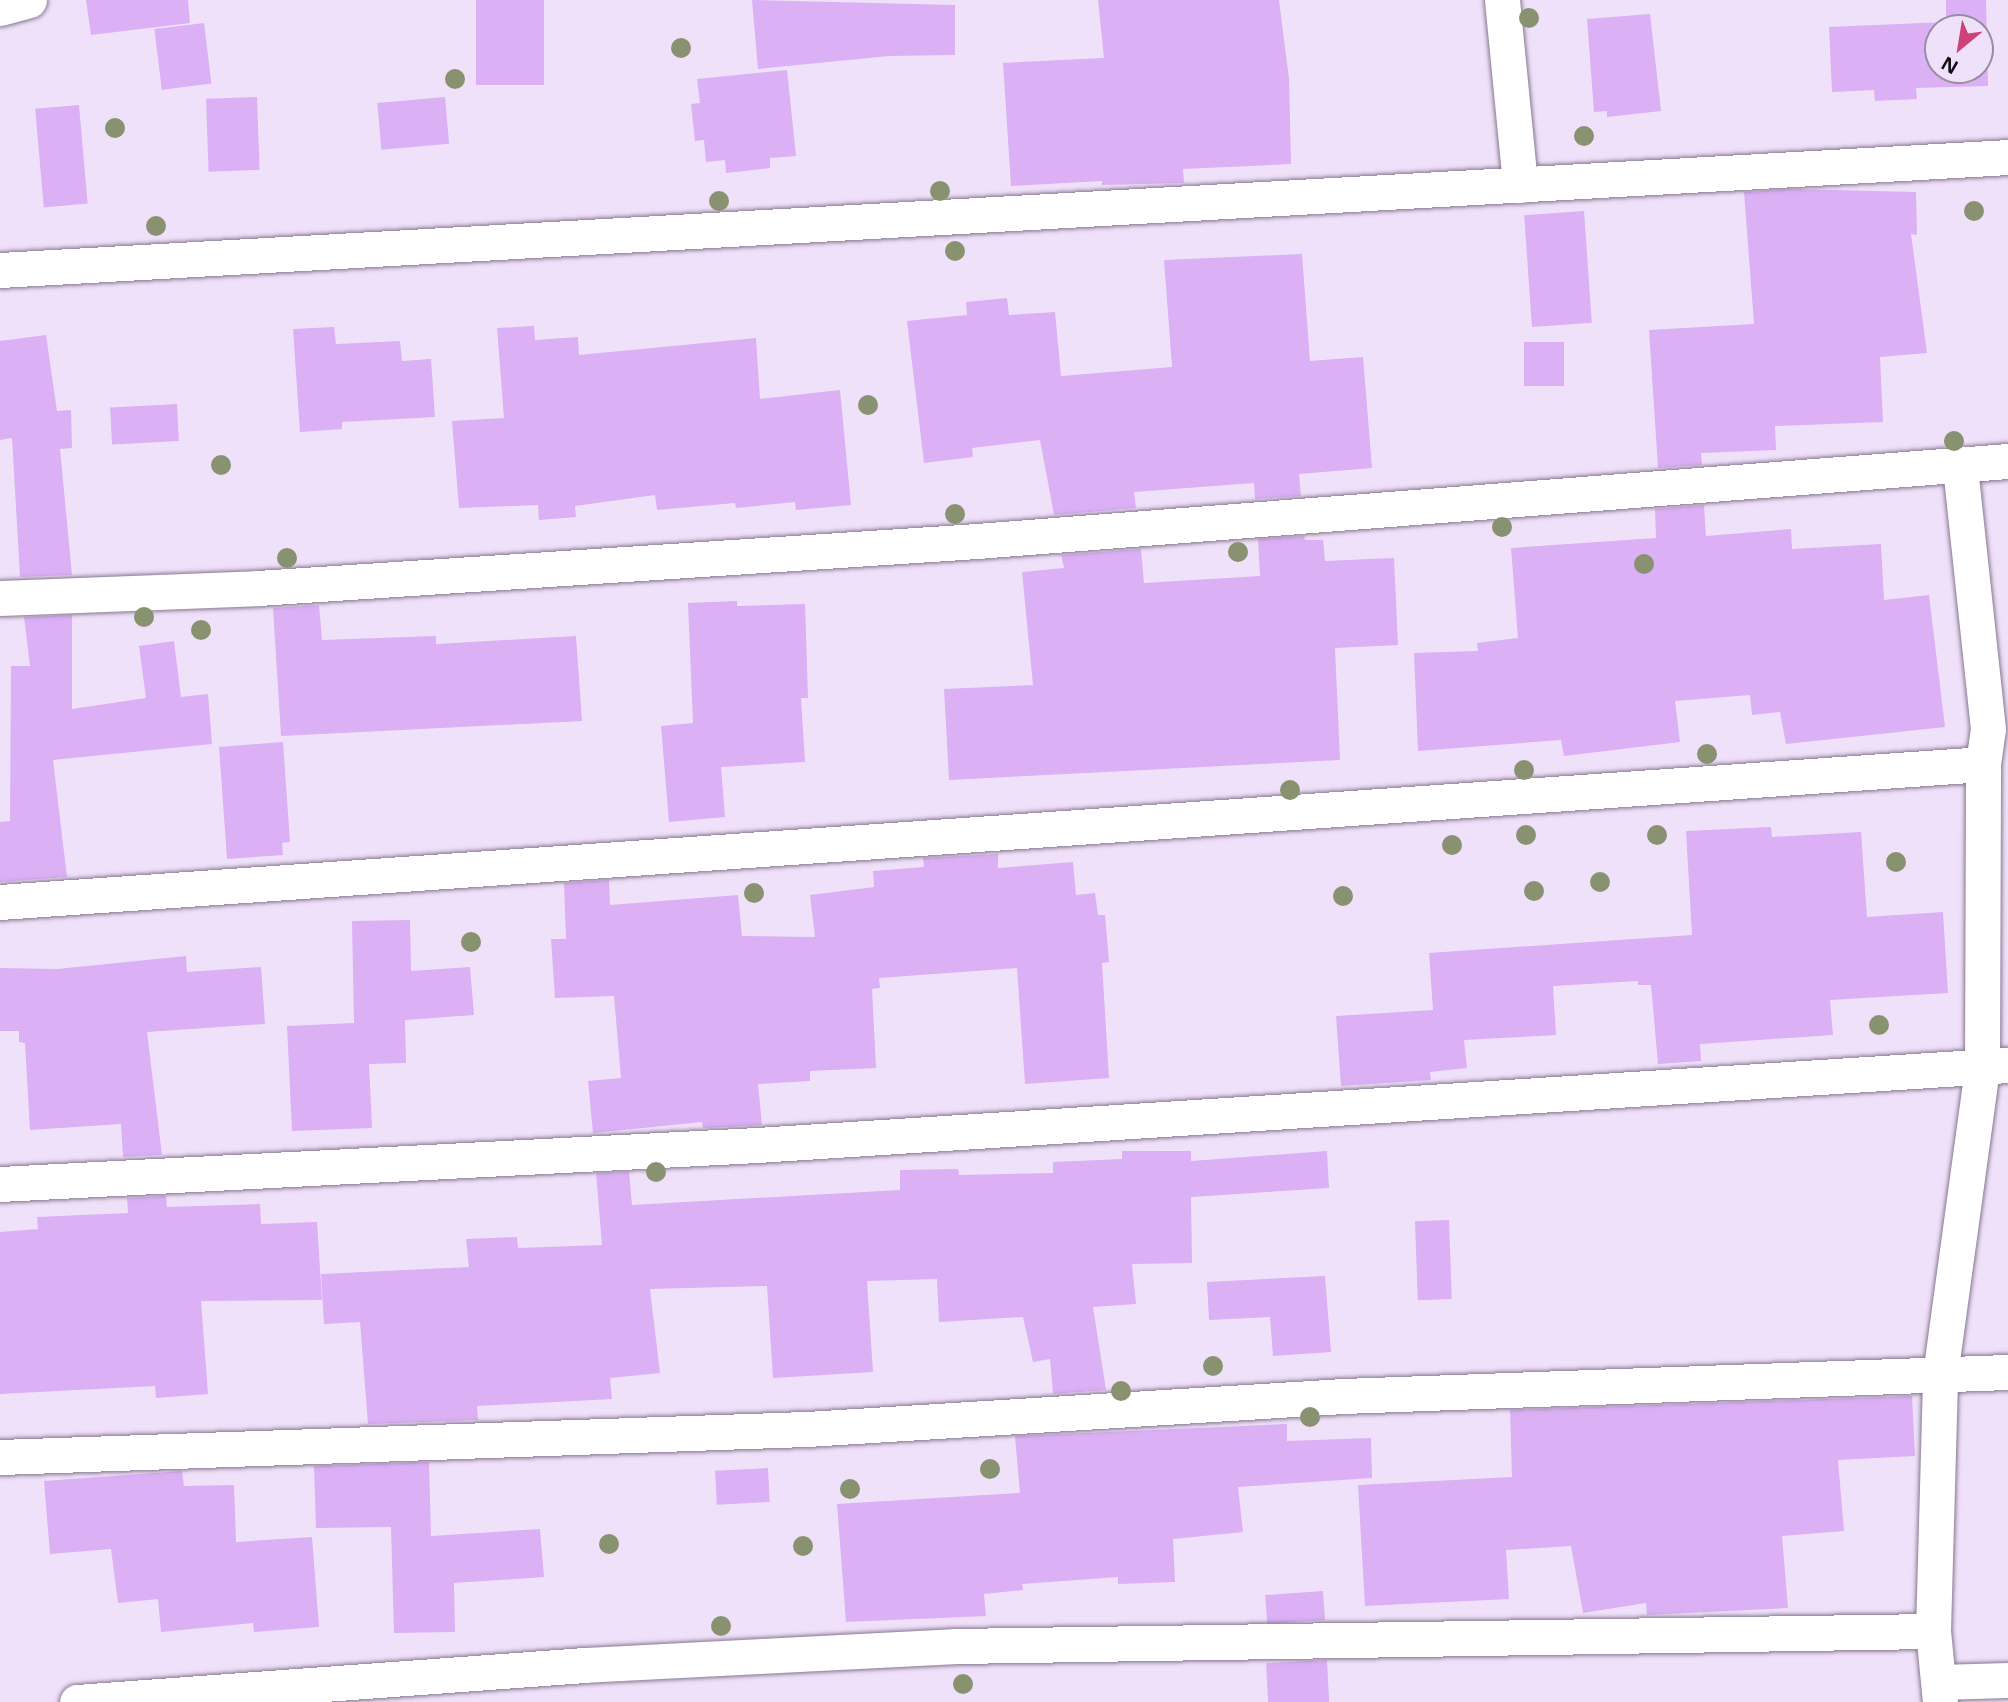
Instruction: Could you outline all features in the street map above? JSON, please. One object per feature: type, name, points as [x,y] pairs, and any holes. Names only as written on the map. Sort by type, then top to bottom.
[{"type":"street","points":[[0,8],[29,0]]},
{"type":"street","points":[[1502,0],[1520,185]]},
{"type":"street","points":[[0,271],[694,228],[2008,157]]},
{"type":"street","points":[[0,598],[258,588],[949,542],[1961,467],[2008,461]]},
{"type":"street","points":[[1961,467],[1998,728],[1983,764],[1995,1066],[1940,1375],[1933,1631],[1940,1692],[2008,1680]]},
{"type":"street","points":[[0,902],[1983,764]]},
{"type":"street","points":[[0,1184],[757,1145],[1995,1066]]},
{"type":"street","points":[[0,1457],[807,1429],[1343,1396],[2008,1372]]},
{"type":"street","points":[[77,1702],[584,1665],[955,1646],[1933,1631]]},
{"type":"building","points":[[86,0],[188,0],[190,23],[91,35]]},
{"type":"building","points":[[476,0],[544,0],[544,85],[476,85]]},
{"type":"building","points":[[752,0],[955,5],[955,55],[889,56],[758,69]]},
{"type":"building","points":[[1098,0],[1279,0],[1289,79],[1291,164],[1183,169],[1184,183],[1102,185],[1102,181],[1011,186],[1003,63],[1104,58]]},
{"type":"building","points":[[1946,0],[1986,0],[1986,14],[1946,14]]},
{"type":"building","points":[[1650,14],[1661,111],[1607,117],[1607,111],[1594,112],[1587,19]]},
{"type":"building","points":[[204,23],[211,84],[162,90],[154,29]]},
{"type":"building","points":[[1924,23],[1924,84],[1988,86],[1916,88],[1917,99],[1875,101],[1874,90],[1832,92],[1829,27]]},
{"type":"building","points":[[787,70],[796,156],[770,158],[770,168],[726,173],[725,160],[706,162],[704,140],[695,141],[691,104],[700,103],[697,79]]},
{"type":"building","points":[[257,97],[260,170],[209,172],[206,99]]},
{"type":"building","points":[[445,97],[449,144],[381,150],[377,103]]},
{"type":"building","points":[[79,105],[88,204],[44,207],[35,109]]},
{"type":"building","points":[[1791,189],[1916,192],[1917,235],[1911,234],[1927,353],[1880,357],[1883,422],[1775,426],[1776,450],[1701,453],[1702,465],[1658,468],[1649,330],[1754,324],[1744,192]]},
{"type":"building","points":[[1584,211],[1592,323],[1532,327],[1524,215]]},
{"type":"building","points":[[1302,254],[1310,361],[1363,357],[1372,468],[1299,474],[1301,496],[1255,499],[1254,483],[1134,492],[1136,508],[1054,515],[1040,440],[972,448],[973,457],[924,463],[907,321],[967,315],[966,302],[1007,298],[1009,315],[1055,312],[1061,376],[1172,367],[1164,260]]},
{"type":"building","points":[[534,326],[535,340],[578,337],[579,355],[756,338],[760,399],[840,390],[851,505],[796,510],[795,502],[736,508],[735,503],[657,510],[655,495],[575,506],[576,517],[539,520],[538,505],[459,508],[452,421],[504,418],[497,328]]},
{"type":"building","points":[[334,327],[336,344],[400,341],[402,361],[431,359],[435,417],[342,422],[342,429],[300,432],[293,329]]},
{"type":"building","points":[[46,335],[57,411],[71,410],[72,448],[60,449],[72,575],[20,577],[12,438],[0,440],[0,341]]},
{"type":"building","points":[[1524,342],[1564,342],[1564,386],[1524,386]]},
{"type":"building","points":[[177,404],[179,441],[112,444],[110,408]]},
{"type":"building","points":[[1704,505],[1706,536],[1791,529],[1792,549],[1881,544],[1884,600],[1929,595],[1945,727],[1786,744],[1780,712],[1752,715],[1750,695],[1675,701],[1680,742],[1564,756],[1561,740],[1418,751],[1414,653],[1478,651],[1477,643],[1518,638],[1511,548],[1656,538],[1655,509]]},
{"type":"building","points":[[1304,536],[1305,540],[1323,540],[1325,561],[1394,558],[1398,645],[1335,648],[1340,760],[949,780],[944,689],[1033,685],[1022,572],[1064,568],[1061,555],[1141,549],[1144,583],[1260,576],[1258,539]]},
{"type":"building","points":[[737,601],[737,606],[805,604],[808,698],[801,698],[805,762],[721,767],[725,817],[669,822],[661,726],[693,723],[688,603]]},
{"type":"building","points":[[319,605],[322,640],[436,636],[436,644],[576,636],[582,721],[281,736],[273,608]]},
{"type":"building","points":[[72,615],[72,709],[146,698],[139,646],[174,641],[181,697],[208,694],[212,744],[53,760],[67,877],[0,882],[0,822],[10,821],[11,666],[30,666],[24,617]]},
{"type":"building","points":[[283,742],[290,842],[282,843],[283,855],[227,859],[219,747]]},
{"type":"building","points":[[1771,827],[1772,837],[1861,832],[1867,917],[1943,912],[1948,993],[1830,1000],[1833,1035],[1700,1044],[1701,1061],[1658,1064],[1651,985],[1638,985],[1638,981],[1553,986],[1556,1035],[1464,1040],[1467,1068],[1430,1072],[1431,1080],[1341,1086],[1336,1016],[1433,1010],[1429,953],[1692,935],[1686,831]]},
{"type":"building","points":[[998,854],[998,868],[1073,862],[1076,895],[1095,893],[1098,915],[1105,915],[1109,962],[1102,963],[1109,1078],[1025,1084],[1017,968],[879,978],[880,988],[872,989],[876,1068],[810,1071],[810,1081],[758,1084],[762,1125],[703,1128],[702,1122],[593,1133],[588,1081],[621,1078],[614,996],[555,998],[551,939],[566,939],[564,883],[609,880],[610,905],[738,895],[742,936],[815,937],[810,895],[874,887],[873,871],[924,867],[923,858]]},
{"type":"building","points":[[410,920],[411,971],[470,967],[474,1015],[405,1020],[406,1063],[369,1064],[372,1128],[292,1131],[287,1026],[354,1023],[352,921]]},
{"type":"building","points":[[186,956],[187,972],[261,967],[265,1024],[147,1032],[162,1155],[123,1157],[121,1124],[30,1130],[25,1043],[19,1042],[19,1031],[0,1031],[0,968],[57,969]]},
{"type":"building","points":[[1122,1151],[1191,1151],[1191,1161],[1327,1151],[1329,1188],[1191,1197],[1192,1263],[1132,1264],[1136,1304],[1093,1307],[1106,1390],[1053,1394],[1050,1359],[1033,1362],[1023,1317],[939,1322],[937,1279],[867,1281],[873,1372],[773,1378],[767,1286],[650,1289],[660,1373],[610,1378],[612,1399],[477,1406],[478,1420],[368,1424],[360,1322],[324,1324],[321,1274],[469,1267],[466,1239],[517,1237],[518,1248],[602,1245],[596,1173],[629,1172],[632,1205],[900,1190],[900,1170],[958,1169],[959,1175],[1053,1173],[1053,1162],[1122,1159]]},
{"type":"building","points":[[166,1196],[167,1207],[260,1204],[261,1224],[317,1222],[322,1300],[201,1301],[208,1394],[156,1398],[155,1386],[0,1394],[0,1232],[38,1229],[37,1217],[128,1213],[127,1198]]},
{"type":"building","points":[[1449,1220],[1452,1299],[1418,1300],[1415,1221]]},
{"type":"building","points":[[1325,1276],[1331,1352],[1273,1356],[1270,1317],[1209,1320],[1207,1282]]},
{"type":"building","points":[[1912,1396],[1915,1456],[1838,1460],[1844,1531],[1782,1536],[1788,1608],[1647,1615],[1646,1603],[1583,1613],[1571,1546],[1506,1550],[1509,1599],[1365,1606],[1358,1485],[1512,1477],[1510,1410]]},
{"type":"building","points":[[1287,1424],[1287,1441],[1371,1438],[1372,1478],[1238,1487],[1243,1532],[1173,1539],[1175,1582],[1118,1584],[1118,1577],[1022,1584],[1023,1590],[984,1594],[986,1616],[846,1622],[837,1504],[1020,1493],[1015,1436]]},
{"type":"building","points":[[429,1462],[431,1536],[540,1529],[544,1577],[454,1583],[455,1632],[394,1633],[391,1527],[316,1528],[314,1466]]},
{"type":"building","points":[[768,1468],[770,1502],[717,1505],[715,1471]]},
{"type":"building","points":[[182,1471],[184,1486],[234,1485],[236,1542],[312,1537],[319,1627],[254,1632],[253,1623],[161,1632],[158,1599],[118,1603],[111,1549],[50,1554],[44,1481]]},
{"type":"building","points":[[1323,1591],[1325,1620],[1267,1624],[1265,1595]]},
{"type":"building","points":[[1327,1660],[1329,1702],[1268,1702],[1266,1663]]}]
